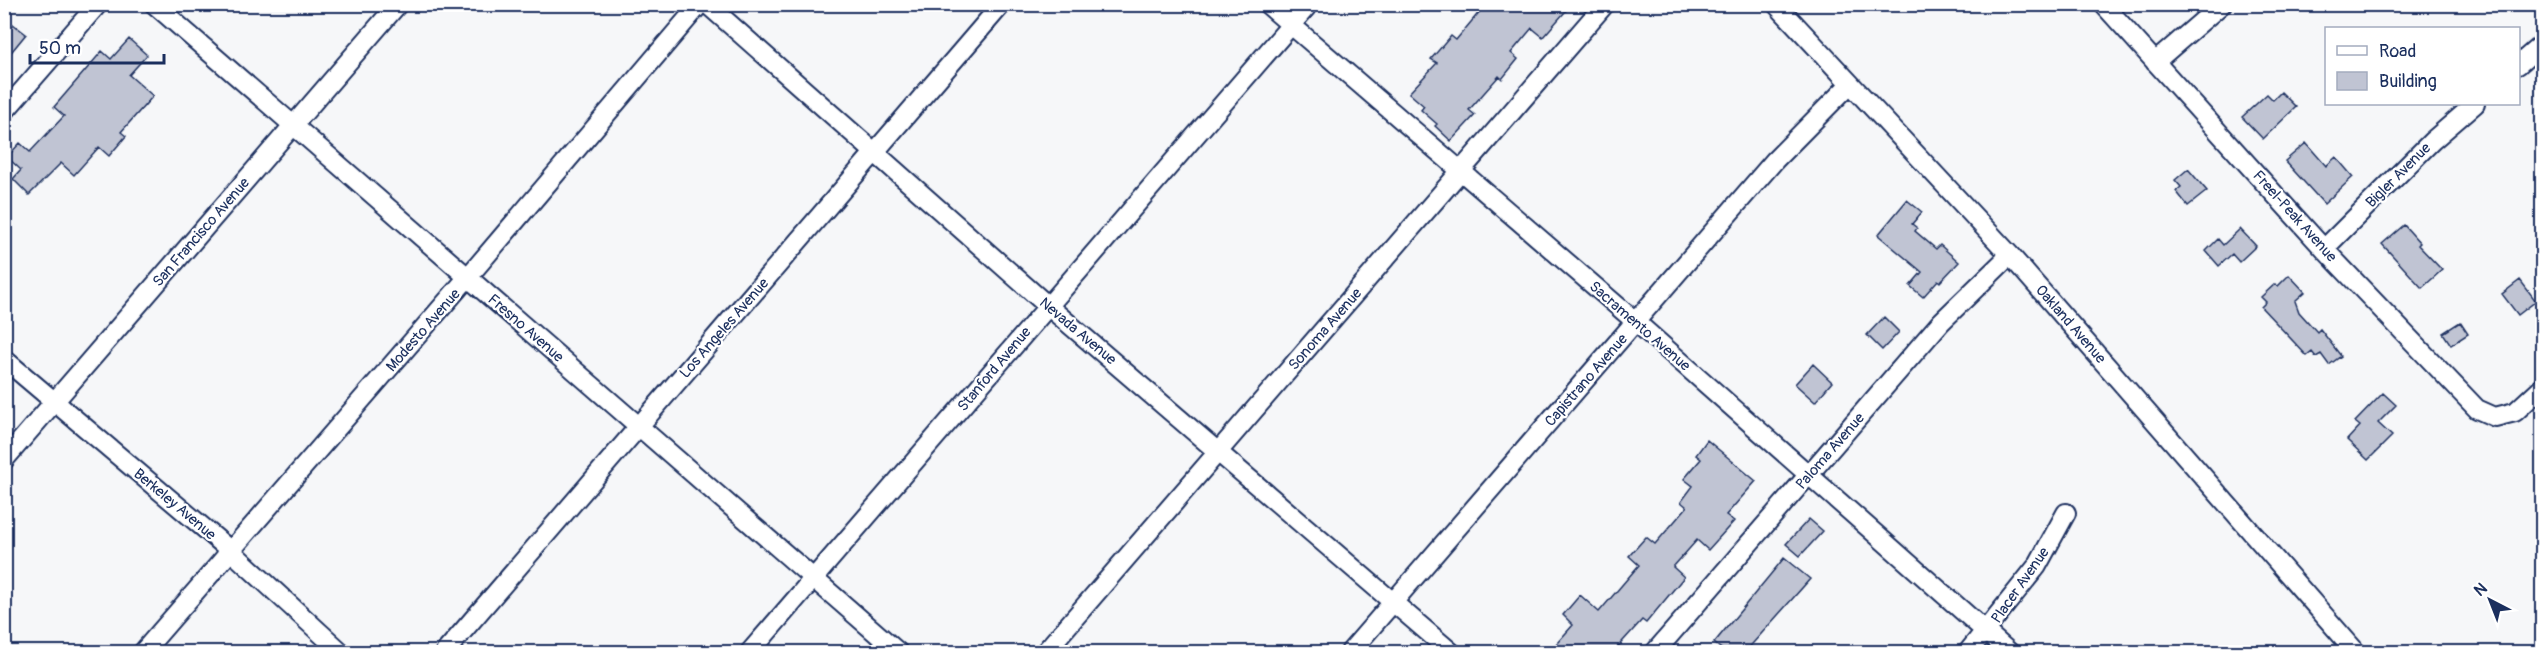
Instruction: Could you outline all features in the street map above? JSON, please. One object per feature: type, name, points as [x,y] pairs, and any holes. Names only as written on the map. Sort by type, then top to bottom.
[{"type":"street","points":[[4,112],[98,4]]},
{"type":"street","name":"Fresno Avenue","points":[[154,4],[292,127],[898,652]]},
{"type":"street","name":"San Francisco Avenue","points":[[4,460],[398,4]]},
{"type":"street","name":"Modesto Avenue","points":[[142,652],[468,278],[700,4]]},
{"type":"street","name":"Nevada Avenue","points":[[707,4],[1048,306],[1220,451],[1451,652]]},
{"type":"street","name":"Los Angeles Avenue","points":[[445,652],[1002,4]]},
{"type":"street","name":"Sacramento Avenue","points":[[1267,4],[1636,322],[2009,652]]},
{"type":"street","name":"Stanford Avenue","points":[[750,652],[1309,4]]},
{"type":"street","name":"Sonoma Avenue","points":[[1045,652],[1605,4]]},
{"type":"street","name":"Oakland Avenue","points":[[1776,4],[2010,255],[2356,652]]},
{"type":"street","name":"Freel-Peak Avenue","points":[[2103,4],[2324,249],[2477,410],[2495,417],[2515,412],[2542,387]]},
{"type":"street","points":[[2156,62],[2222,4]]},
{"type":"street","points":[[2520,63],[2542,44]]},
{"type":"street","name":"Capistrano Avenue","points":[[1350,652],[1775,160],[1850,84]]},
{"type":"street","name":"Bigler Avenue","points":[[2324,249],[2432,141],[2474,105]]},
{"type":"street","name":"Paloma Avenue","points":[[1655,652],[1941,322],[2010,255]]},
{"type":"street","name":"Berkeley Avenue","points":[[4,359],[231,551],[341,652]]},
{"type":"street","name":"Placer Avenue","points":[[1968,652],[1986,633],[2037,566],[2066,513]]},
{"type":"building","points":[[1486,4],[1572,4],[1543,37],[1532,28],[1511,53],[1518,59],[1502,79],[1499,76],[1469,110],[1475,115],[1451,141],[1421,110],[1424,106],[1409,93],[1437,63],[1431,59],[1451,36],[1456,40]]},
{"type":"building","points":[[4,17],[26,34],[4,61]]},
{"type":"building","points":[[129,39],[147,55],[129,75],[153,96],[121,132],[126,136],[109,156],[99,147],[74,175],[61,163],[29,195],[13,179],[21,170],[7,157],[20,143],[30,152],[64,116],[54,107],[102,51],[111,59]]},
{"type":"building","points":[[2281,92],[2296,107],[2263,139],[2242,117],[2267,94],[2273,100]]},
{"type":"building","points":[[2306,143],[2326,166],[2336,157],[2353,177],[2324,204],[2285,161]]},
{"type":"building","points":[[2188,169],[2207,191],[2188,206],[2176,191],[2181,187],[2175,180]]},
{"type":"building","points":[[1907,200],[1922,212],[1912,224],[1917,228],[1915,231],[1936,249],[1940,245],[1959,262],[1923,297],[1910,286],[1922,272],[1878,235]]},
{"type":"building","points":[[2404,225],[2420,243],[2418,245],[2442,270],[2422,288],[2382,244]]},
{"type":"building","points":[[2240,229],[2256,246],[2239,262],[2232,254],[2219,266],[2206,251],[2218,239],[2223,245]]},
{"type":"building","points":[[2289,275],[2305,292],[2295,301],[2299,312],[2317,332],[2320,329],[2341,356],[2329,365],[2321,354],[2316,357],[2312,352],[2307,356],[2261,307],[2266,302],[2261,297],[2275,284],[2278,286]]},
{"type":"building","points":[[2520,280],[2536,301],[2518,315],[2502,294]]},
{"type":"building","points":[[1884,317],[1899,332],[1882,350],[1867,335]]},
{"type":"building","points":[[2460,322],[2468,334],[2451,345],[2443,333]]},
{"type":"building","points":[[1813,364],[1832,382],[1815,402],[1795,384]]},
{"type":"building","points":[[2383,393],[2396,405],[2378,423],[2392,436],[2368,460],[2347,440],[2360,426],[2355,422]]},
{"type":"building","points":[[1707,440],[1756,481],[1726,515],[1734,521],[1708,550],[1697,540],[1673,567],[1684,577],[1646,623],[1642,620],[1613,652],[1549,652],[1573,625],[1563,615],[1580,595],[1599,612],[1639,565],[1629,556],[1646,537],[1655,544],[1687,507],[1681,502],[1693,486],[1684,479],[1701,459],[1696,455]]},
{"type":"building","points":[[1809,519],[1823,531],[1800,556],[1786,544]]},
{"type":"building","points":[[1784,558],[1810,579],[1745,652],[1725,652],[1714,643]]}]
